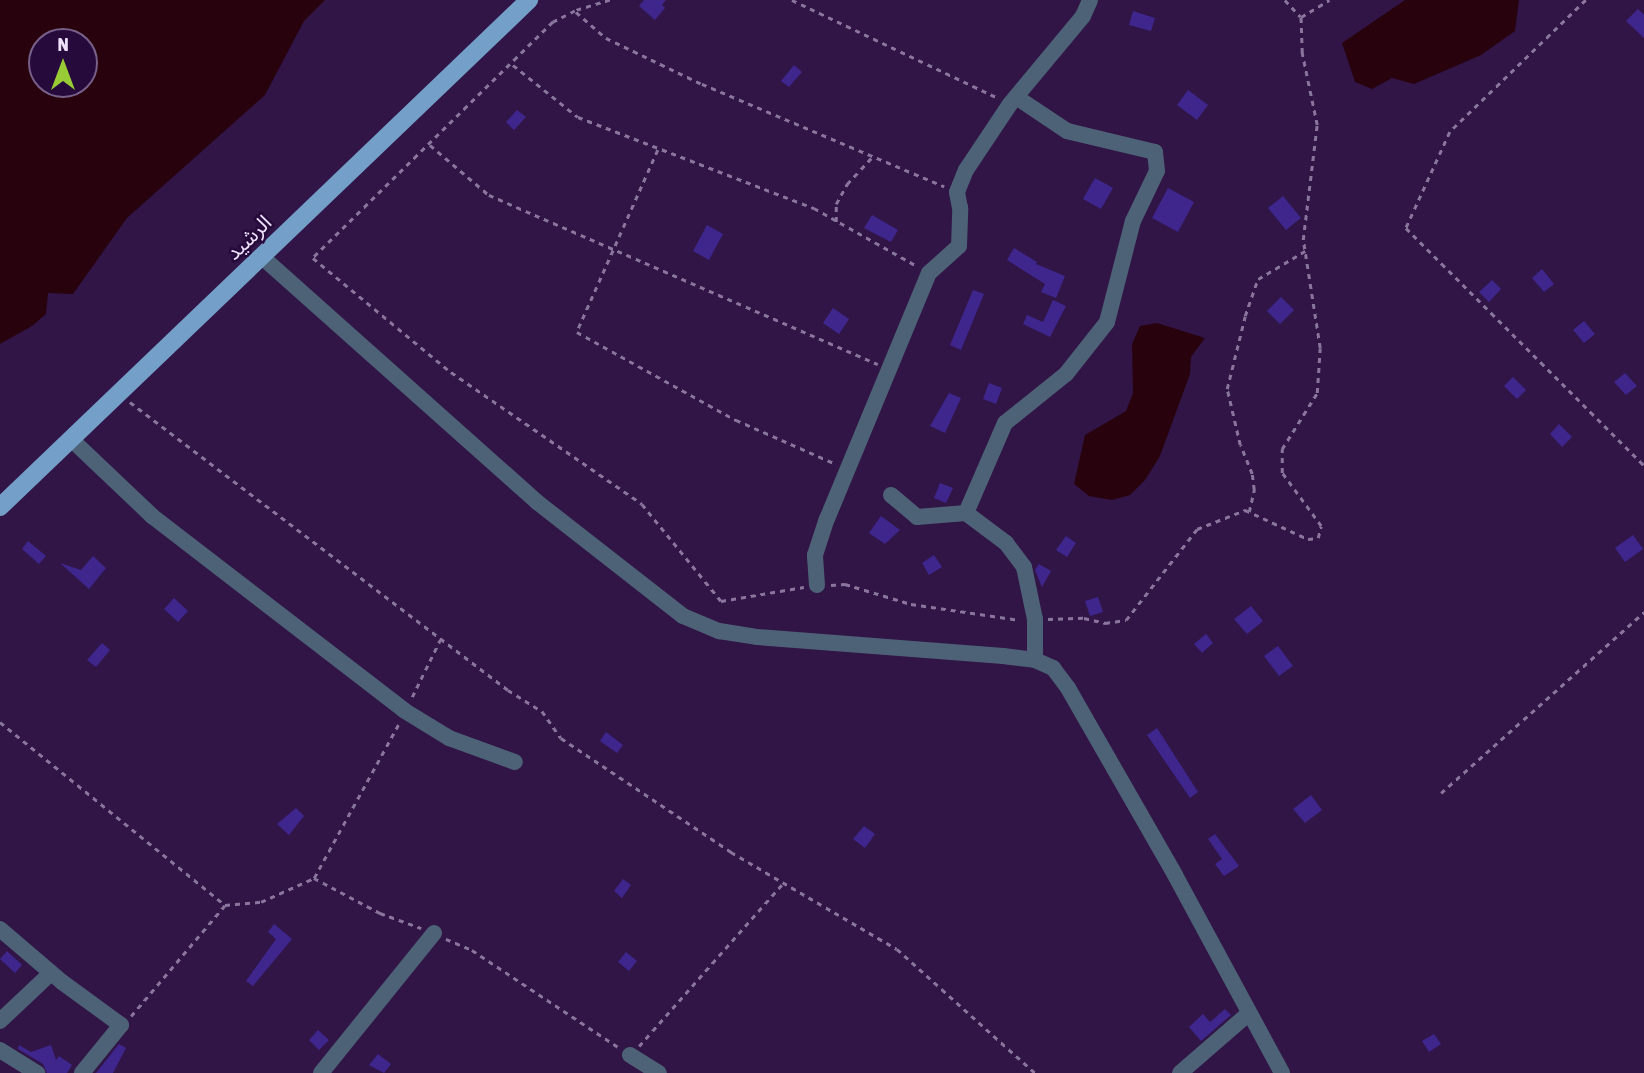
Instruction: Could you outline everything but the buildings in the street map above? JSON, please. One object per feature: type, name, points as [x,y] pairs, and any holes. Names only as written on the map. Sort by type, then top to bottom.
[{"type":"main road","name":"الرشيد","points":[[0,508],[529,0]]},
{"type":"street","points":[[817,585],[816,555],[929,273],[959,246],[960,208],[957,192],[966,170],[1013,100],[1083,16],[1090,0]]},
{"type":"street","points":[[966,513],[1005,423],[1066,374],[1107,322],[1133,221],[1157,171],[1155,152],[1067,131],[1013,100]]},
{"type":"street","points":[[261,256],[537,502],[683,617],[719,631],[757,637],[1035,660],[1053,668],[1068,688],[1175,875],[1282,1073]]},
{"type":"street","points":[[71,439],[152,516],[405,711],[449,738],[515,762]]},
{"type":"street","points":[[891,495],[917,517],[966,513],[1006,543],[1024,567],[1035,619],[1035,660]]},
{"type":"street","points":[[0,929],[51,973],[121,1025],[82,1073]]},
{"type":"street","points":[[321,1073],[434,933]]},
{"type":"street","points":[[0,1021],[51,973]]},
{"type":"street","points":[[1180,1073],[1248,1014]]},
{"type":"street","points":[[0,1050],[37,1073]]},
{"type":"street","points":[[630,1055],[659,1073]]},
{"type":"path","points":[[792,0],[1013,100]]},
{"type":"path","points":[[1284,0],[1301,17]]},
{"type":"path","points":[[1577,0],[1581,4]]},
{"type":"path","points":[[1586,0],[1450,132],[1406,228],[1644,465]]},
{"type":"path","points":[[575,11],[606,38],[702,84],[957,192]]},
{"type":"path","points":[[513,65],[578,117],[814,208],[929,273]]},
{"type":"path","points":[[429,145],[489,195],[890,370]]},
{"type":"path","points":[[659,150],[577,331],[736,420],[848,470]]},
{"type":"path","points":[[836,222],[836,204],[847,184],[873,156]]},
{"type":"path","points":[[1249,512],[1254,490],[1252,474],[1240,445],[1227,389],[1245,316],[1258,279],[1305,251]]},
{"type":"path","points":[[119,394],[441,640],[508,690],[542,711],[561,738],[731,852],[897,949],[1035,1073]]},
{"type":"path","points":[[1441,793],[1644,612]]},
{"type":"path","points":[[0,722],[225,905],[261,902],[314,878],[441,640]]},
{"type":"path","points":[[314,878],[380,913],[472,950],[630,1055],[783,883]]},
{"type":"path","points":[[121,1025],[137,1011],[225,905]]},
{"type":"shaded area","points":[[0,0],[325,0],[304,21],[265,95],[127,218],[73,294],[48,293],[46,314],[32,326],[0,344]]},
{"type":"shaded area","points":[[1405,0],[1519,0],[1515,31],[1481,55],[1414,84],[1392,78],[1372,89],[1355,82],[1342,43]]},
{"type":"shaded area","points":[[1157,323],[1205,338],[1191,357],[1190,374],[1160,456],[1145,480],[1130,495],[1112,500],[1089,496],[1074,484],[1085,435],[1126,411],[1133,393],[1132,344],[1140,326]]}]
